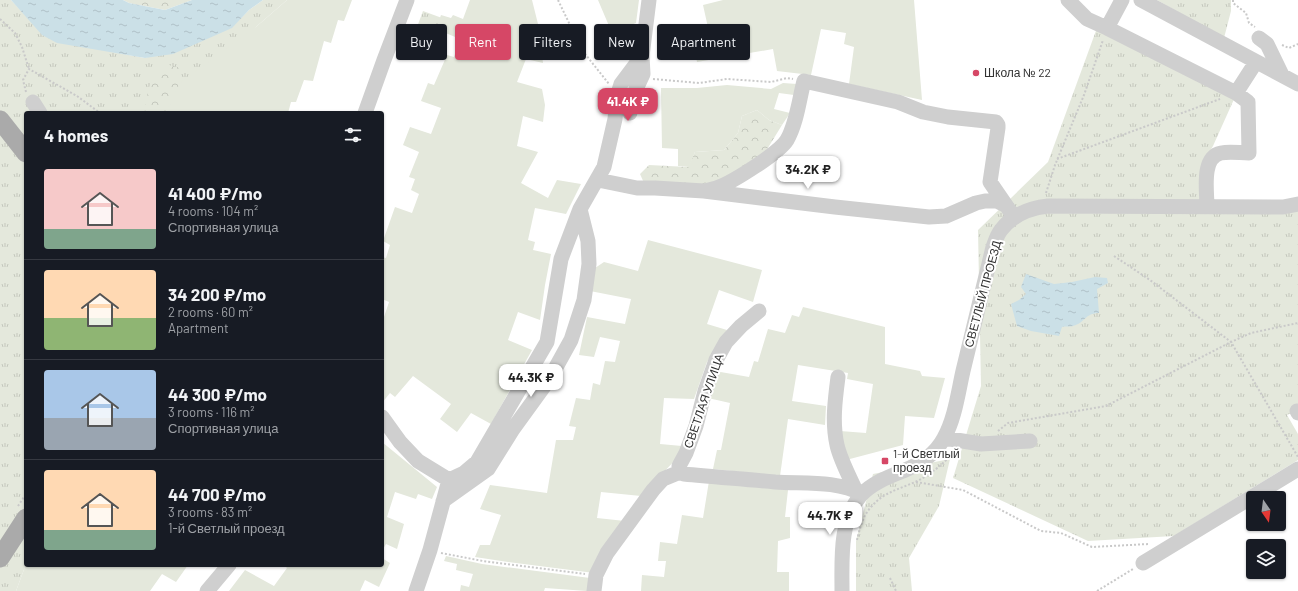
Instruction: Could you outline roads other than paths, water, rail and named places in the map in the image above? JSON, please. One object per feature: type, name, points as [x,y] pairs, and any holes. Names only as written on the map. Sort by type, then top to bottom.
[{"type":"main road","points":[[0,120],[24,150]]},
{"type":"main road","points":[[0,558],[24,521]]},
{"type":"street","points":[[366,111],[407,0]]},
{"type":"street","points":[[645,24],[648,0]]},
{"type":"street","points":[[1068,0],[1087,19],[1236,94],[1248,102],[1250,153],[1220,153],[1211,159],[1207,169],[1207,207]]},
{"type":"street","points":[[1107,28],[1122,0]]},
{"type":"street","points":[[1141,0],[1298,84]]},
{"type":"street","points":[[1259,38],[1267,44],[1282,75]]},
{"type":"street","points":[[416,591],[430,550],[449,480],[464,472],[477,462],[547,342],[561,259],[580,209],[598,180],[604,167],[614,126],[617,97],[621,84],[639,60]]},
{"type":"street","points":[[630,112],[631,100],[643,74],[642,60]]},
{"type":"street","points":[[1236,94],[1256,62]]},
{"type":"street","points":[[704,191],[718,188],[738,177],[776,152],[781,147],[786,141],[792,128],[804,81],[898,102],[923,112],[948,117],[996,122],[998,128],[990,182],[1010,211]]},
{"type":"street","points":[[598,180],[637,188],[704,191],[835,207],[938,217],[946,216],[976,203],[985,201],[996,201],[1010,211]]},
{"type":"street","name":"СВЕТЛЫЙ ПРОЕЗД","points":[[859,493],[880,480],[922,462],[931,455],[944,438],[955,405],[993,247],[1010,211],[1048,206],[1283,207],[1298,204]]},
{"type":"street","points":[[443,501],[488,469],[513,429],[550,378],[571,340],[584,300],[590,264],[588,241],[580,209]]},
{"type":"street","name":"СВЕТЛАЯ УЛИЦА","points":[[680,472],[679,466],[686,453],[696,426],[705,391],[716,360],[726,342],[741,326],[759,311]]},
{"type":"street","points":[[838,377],[834,406],[837,447],[859,493],[844,533],[842,591]]},
{"type":"street","points":[[384,420],[400,442],[418,461],[449,480]]},
{"type":"street","points":[[944,438],[981,444],[1030,441]]},
{"type":"street","points":[[1143,563],[1298,469]]},
{"type":"street","points":[[594,591],[596,575],[607,553],[653,490],[663,479],[680,472],[684,474],[769,481],[839,485],[859,493]]},
{"type":"street","points":[[207,591],[227,567]]},
{"type":"water","points":[[11,0],[123,0],[129,3],[165,10],[192,0],[263,0],[249,10],[232,28],[173,54],[145,58],[57,43],[42,35]]},
{"type":"water","points":[[1026,274],[1054,284],[1095,277],[1107,278],[1108,283],[1097,289],[1099,313],[1094,313],[1088,316],[1077,325],[1062,327],[1059,336],[1031,331],[1017,326],[1011,304],[1026,294],[1021,287]]},
{"type":"place","name":"Школа № 22","points":[[976,73]]},
{"type":"place","name":"1-й Светлый проезд","points":[[885,461]]}]
